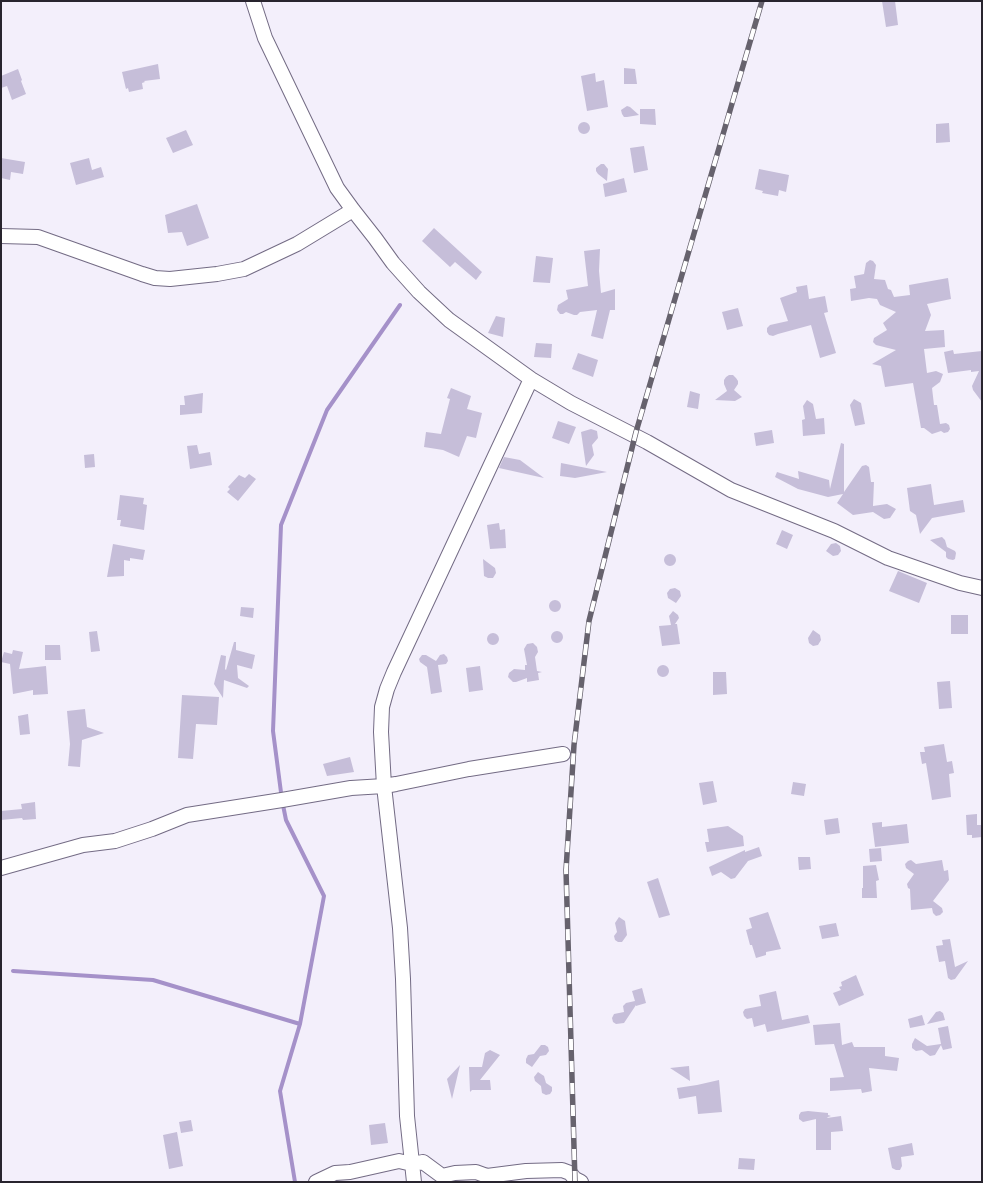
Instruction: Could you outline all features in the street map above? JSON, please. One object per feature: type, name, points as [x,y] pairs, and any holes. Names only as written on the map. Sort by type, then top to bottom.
[{"type":"street","points":[[253,1],[266,38],[337,188],[393,263],[444,316],[531,380],[647,442],[731,490],[834,531],[888,558],[960,583],[982,588]]},
{"type":"street","points":[[1,236],[38,237],[142,274],[155,278],[170,279],[244,269],[297,244],[352,210]]},
{"type":"street","points":[[414,1182],[407,1116],[400,928],[384,786],[382,708],[387,689],[531,380]]},
{"type":"street","points":[[1,868],[83,845],[115,841],[187,815],[351,788],[384,786],[469,769],[563,754]]},
{"type":"street","points":[[316,1182],[335,1172],[350,1172],[399,1161],[412,1164],[423,1162],[442,1176],[455,1173],[476,1172],[487,1176],[526,1171],[562,1170],[567,1171],[581,1182]]},
{"type":"building","points":[[882,1],[895,1],[898,25],[886,27]]},
{"type":"building","points":[[158,64],[160,79],[144,81],[142,83],[143,89],[129,92],[128,88],[126,89],[122,72]]},
{"type":"building","points":[[624,68],[635,69],[637,84],[624,84]]},
{"type":"building","points":[[18,69],[26,94],[12,100],[7,86],[1,88],[1,76]]},
{"type":"building","points":[[595,73],[596,82],[604,80],[608,107],[587,111],[581,76]]},
{"type":"building","points":[[627,106],[639,115],[624,117],[621,110]]},
{"type":"building","points":[[640,109],[655,109],[656,125],[640,124]]},
{"type":"building","points":[[586,122],[589,123],[589,133],[582,134],[579,133],[578,126],[579,123]]},
{"type":"building","points":[[949,123],[950,142],[936,143],[936,124]]},
{"type":"building","points":[[186,130],[193,145],[173,153],[166,138]]},
{"type":"building","points":[[644,146],[648,170],[634,173],[630,148]]},
{"type":"building","points":[[1,158],[25,162],[23,174],[11,172],[10,180],[1,178]]},
{"type":"building","points":[[89,158],[92,170],[101,167],[104,177],[76,185],[70,163]]},
{"type":"building","points":[[604,164],[608,169],[607,181],[596,171],[596,168]]},
{"type":"building","points":[[759,169],[789,175],[786,192],[779,190],[778,196],[762,193],[763,191],[755,189]]},
{"type":"building","points":[[624,178],[627,192],[605,197],[603,184]]},
{"type":"building","points":[[197,204],[209,238],[187,246],[182,232],[168,233],[165,215]]},
{"type":"building","points":[[434,228],[482,272],[476,280],[455,262],[450,267],[422,241]]},
{"type":"building","points":[[600,249],[601,293],[615,289],[615,310],[610,310],[603,339],[591,336],[597,310],[580,312],[574,315],[566,312],[560,314],[557,310],[558,305],[568,299],[566,290],[588,286],[584,251]]},
{"type":"building","points":[[536,256],[553,258],[550,283],[533,282]]},
{"type":"building","points":[[870,260],[876,265],[874,279],[885,280],[888,289],[891,290],[894,297],[910,295],[909,285],[948,278],[951,299],[927,304],[931,315],[925,331],[944,330],[945,347],[924,349],[927,373],[936,371],[943,374],[940,382],[932,388],[934,405],[937,405],[940,424],[946,423],[949,425],[950,429],[948,432],[944,433],[941,431],[932,434],[921,428],[913,383],[885,387],[881,366],[872,364],[896,350],[876,345],[873,342],[874,338],[887,330],[883,323],[896,312],[880,305],[877,299],[869,298],[851,301],[850,289],[856,288],[854,276],[864,274],[866,263]]},
{"type":"building","points":[[807,285],[809,299],[825,296],[828,312],[824,313],[836,353],[820,358],[811,325],[773,336],[767,332],[767,328],[770,325],[788,321],[780,298],[797,292],[796,287]]},
{"type":"building","points":[[738,308],[743,326],[727,330],[722,312]]},
{"type":"building","points":[[496,316],[505,318],[503,337],[488,333]]},
{"type":"building","points":[[536,343],[552,344],[551,358],[534,357]]},
{"type":"building","points":[[953,350],[954,354],[982,351],[982,402],[972,386],[979,371],[971,372],[971,370],[948,373],[944,352]]},
{"type":"building","points":[[578,353],[598,360],[593,377],[572,369]]},
{"type":"building","points":[[729,375],[733,375],[738,381],[734,390],[742,397],[735,401],[715,400],[727,391],[724,380]]},
{"type":"building","points":[[451,388],[471,396],[467,409],[482,413],[476,438],[467,436],[459,457],[443,450],[424,447],[426,432],[441,434],[450,399],[447,398]]},
{"type":"building","points":[[690,391],[700,394],[698,409],[687,407]]},
{"type":"building","points":[[203,393],[202,413],[180,415],[180,405],[185,405],[184,396]]},
{"type":"building","points":[[854,399],[861,403],[865,424],[855,426],[850,405]]},
{"type":"building","points":[[807,400],[813,404],[816,419],[824,418],[825,434],[803,436],[802,420],[805,419],[803,406]]},
{"type":"building","points":[[558,421],[576,427],[569,444],[552,438]]},
{"type":"building","points":[[591,429],[597,431],[598,438],[592,445],[594,455],[586,466],[581,432]]},
{"type":"building","points":[[772,430],[774,443],[756,446],[754,433]]},
{"type":"building","points":[[841,443],[844,444],[844,492],[862,466],[866,465],[869,467],[871,482],[874,482],[873,506],[887,504],[896,509],[890,518],[884,519],[873,512],[853,515],[837,503],[843,494],[828,497],[798,489],[775,477],[777,472],[799,479],[798,471],[829,480],[830,489]]},
{"type":"building","points":[[197,445],[199,454],[210,452],[212,465],[190,469],[187,446]]},
{"type":"building","points":[[94,454],[95,467],[85,468],[84,455]]},
{"type":"building","points":[[504,457],[520,460],[544,478],[499,468]]},
{"type":"building","points":[[561,463],[607,472],[575,478],[560,476]]},
{"type":"building","points":[[249,474],[256,479],[238,501],[227,492],[230,489],[228,487],[239,475],[245,478]]},
{"type":"building","points":[[931,484],[934,505],[963,500],[965,512],[932,518],[920,534],[916,515],[910,511],[907,488]]},
{"type":"building","points":[[120,495],[144,498],[143,504],[147,505],[144,530],[120,526],[121,520],[117,520]]},
{"type":"building","points":[[499,523],[500,530],[505,529],[506,548],[490,549],[487,525]]},
{"type":"building","points":[[782,530],[793,535],[787,549],[776,544]]},
{"type":"building","points":[[942,537],[947,547],[955,551],[955,559],[948,559],[946,552],[930,540]]},
{"type":"building","points":[[836,543],[840,546],[841,551],[838,555],[833,556],[826,551],[831,544]]},
{"type":"building","points":[[113,544],[145,550],[143,560],[130,558],[130,561],[124,560],[124,576],[107,577]]},
{"type":"building","points":[[672,554],[675,555],[675,565],[668,566],[665,565],[664,558],[665,555]]},
{"type":"building","points":[[483,559],[495,568],[496,573],[493,578],[484,576]]},
{"type":"building","points":[[898,571],[927,583],[919,603],[889,591]]},
{"type":"building","points":[[675,588],[680,591],[681,596],[676,603],[668,598],[667,593],[670,589]]},
{"type":"building","points":[[557,600],[560,601],[560,611],[553,612],[550,611],[549,604],[550,601]]},
{"type":"building","points":[[241,607],[254,608],[253,618],[240,616]]},
{"type":"building","points":[[673,611],[679,618],[675,624],[677,624],[680,644],[662,646],[659,626],[671,625],[669,616]]},
{"type":"building","points":[[951,615],[968,615],[968,634],[951,634]]},
{"type":"building","points":[[813,630],[820,635],[821,640],[818,645],[813,646],[809,643],[808,638]]},
{"type":"building","points":[[97,631],[100,651],[91,652],[89,632]]},
{"type":"building","points":[[559,631],[562,632],[562,642],[555,643],[552,642],[551,635],[552,632]]},
{"type":"building","points":[[495,633],[498,634],[498,644],[491,645],[488,644],[487,637],[488,634]]},
{"type":"building","points":[[234,642],[236,642],[236,650],[255,655],[252,669],[237,665],[238,678],[249,686],[247,688],[224,680],[223,698],[214,684],[221,655],[226,656],[226,670]]},
{"type":"building","points":[[533,643],[537,647],[538,652],[535,657],[537,671],[542,672],[538,673],[539,680],[527,682],[527,678],[513,682],[508,677],[509,673],[514,669],[525,670],[525,665],[527,665],[524,649],[527,644]]},
{"type":"building","points":[[45,645],[60,645],[61,660],[45,660]]},
{"type":"building","points":[[13,650],[23,652],[19,669],[46,666],[48,694],[33,695],[33,690],[13,694],[10,664],[1,662],[4,652],[12,654]]},
{"type":"building","points":[[444,654],[448,661],[446,664],[438,665],[442,692],[431,694],[427,667],[419,659],[422,655],[426,655],[436,661],[440,655]]},
{"type":"building","points":[[665,665],[668,666],[668,676],[661,677],[658,676],[657,669],[658,666]]},
{"type":"building","points":[[480,666],[483,690],[469,692],[466,668]]},
{"type":"building","points":[[713,672],[726,672],[727,694],[713,695]]},
{"type":"building","points":[[950,681],[952,708],[939,709],[937,682]]},
{"type":"building","points":[[182,695],[219,697],[217,725],[196,724],[193,759],[178,758]]},
{"type":"building","points":[[85,709],[87,727],[104,733],[82,740],[80,767],[68,766],[70,744],[67,711]]},
{"type":"building","points":[[28,714],[30,734],[20,735],[18,716]]},
{"type":"building","points":[[944,744],[947,762],[952,761],[954,773],[949,774],[951,797],[932,800],[926,763],[922,764],[920,752],[925,752],[924,747]]},
{"type":"building","points":[[350,757],[354,772],[327,776],[323,764]]},
{"type":"building","points":[[713,781],[717,802],[703,805],[699,783]]},
{"type":"building","points":[[793,782],[806,784],[804,796],[791,794]]},
{"type":"building","points":[[35,802],[36,819],[1,820],[1,811],[22,809],[21,804]]},
{"type":"building","points":[[977,814],[977,825],[982,825],[982,837],[972,838],[972,835],[967,835],[966,815]]},
{"type":"building","points":[[838,818],[840,833],[826,835],[824,820]]},
{"type":"building","points":[[882,822],[882,827],[907,824],[909,843],[875,847],[872,823]]},
{"type":"building","points":[[728,826],[743,836],[744,846],[707,852],[705,842],[709,842],[707,829]]},
{"type":"building","points":[[759,847],[762,856],[748,861],[735,878],[731,879],[721,872],[712,876],[709,867],[745,850],[745,852]]},
{"type":"building","points":[[881,848],[882,861],[870,862],[869,849]]},
{"type":"building","points":[[798,857],[810,857],[811,869],[799,870]]},
{"type":"building","points":[[911,860],[916,864],[942,860],[944,871],[948,870],[949,880],[933,901],[942,908],[943,912],[940,915],[936,916],[932,908],[911,910],[910,889],[907,884],[914,874],[906,868],[905,864]]},
{"type":"building","points":[[876,865],[879,880],[876,881],[877,898],[862,898],[863,866]]},
{"type":"building","points":[[658,878],[670,915],[659,918],[647,882]]},
{"type":"building","points":[[768,912],[781,949],[766,952],[766,955],[756,958],[746,930],[752,928],[749,918]]},
{"type":"building","points":[[619,917],[625,921],[627,935],[622,942],[615,940],[614,936],[617,932],[615,923]]},
{"type":"building","points":[[836,923],[839,936],[822,939],[819,926]]},
{"type":"building","points":[[950,939],[955,967],[968,961],[955,979],[951,980],[948,978],[945,961],[939,962],[936,946],[943,945],[942,940]]},
{"type":"building","points":[[856,975],[864,995],[839,1006],[833,993],[841,990],[839,987],[842,986],[841,982]]},
{"type":"building","points":[[642,988],[646,1003],[636,1005],[624,1023],[616,1024],[613,1022],[614,1014],[624,1012],[623,1006],[626,1003],[635,1001],[632,991]]},
{"type":"building","points":[[776,991],[782,1020],[808,1015],[810,1023],[767,1032],[765,1024],[754,1027],[752,1018],[747,1019],[743,1012],[745,1009],[761,1006],[759,995]]},
{"type":"building","points":[[940,1011],[943,1013],[945,1020],[927,1024],[936,1012]]},
{"type":"building","points":[[922,1015],[925,1025],[910,1028],[908,1019]]},
{"type":"building","points":[[840,1023],[842,1045],[852,1042],[854,1047],[885,1047],[885,1056],[899,1058],[897,1071],[869,1068],[872,1091],[862,1093],[861,1089],[830,1091],[830,1078],[844,1077],[834,1044],[815,1045],[813,1025]]},
{"type":"building","points":[[948,1026],[952,1048],[943,1050],[941,1045],[935,1055],[930,1056],[922,1050],[916,1051],[912,1048],[915,1038],[927,1046],[941,1044],[938,1028]]},
{"type":"building","points":[[541,1045],[548,1047],[549,1051],[546,1055],[540,1056],[532,1067],[526,1063],[526,1059],[528,1055],[534,1054]]},
{"type":"building","points":[[490,1050],[500,1055],[480,1080],[490,1080],[491,1090],[472,1090],[470,1092],[469,1067],[482,1067],[485,1053]]},
{"type":"building","points":[[460,1065],[452,1099],[447,1079]]},
{"type":"building","points":[[689,1066],[690,1081],[670,1068]]},
{"type":"building","points":[[538,1072],[544,1076],[546,1083],[552,1087],[550,1094],[542,1093],[541,1086],[535,1081],[534,1077]]},
{"type":"building","points":[[719,1080],[722,1112],[698,1114],[696,1096],[679,1099],[677,1088]]},
{"type":"building","points":[[801,1112],[828,1113],[831,1116],[827,1118],[841,1116],[843,1131],[831,1132],[831,1150],[816,1150],[816,1119],[803,1122],[799,1119]]},
{"type":"building","points":[[191,1120],[193,1131],[181,1133],[179,1122]]},
{"type":"building","points":[[385,1123],[388,1143],[371,1145],[369,1125]]},
{"type":"building","points":[[177,1132],[183,1166],[169,1169],[163,1135]]},
{"type":"building","points":[[912,1143],[914,1155],[901,1157],[902,1166],[900,1170],[892,1168],[888,1148]]},
{"type":"building","points":[[739,1158],[755,1159],[754,1170],[738,1169]]},
{"type":"waterway","points":[[295,1182],[280,1091],[300,1024],[324,896],[286,820],[273,731],[281,525],[327,410],[400,305]]},
{"type":"waterway","points":[[13,971],[153,980],[300,1024]]},
{"type":"railway","points":[[575,1182],[566,870],[574,745],[589,621],[636,432],[762,1]]}]
